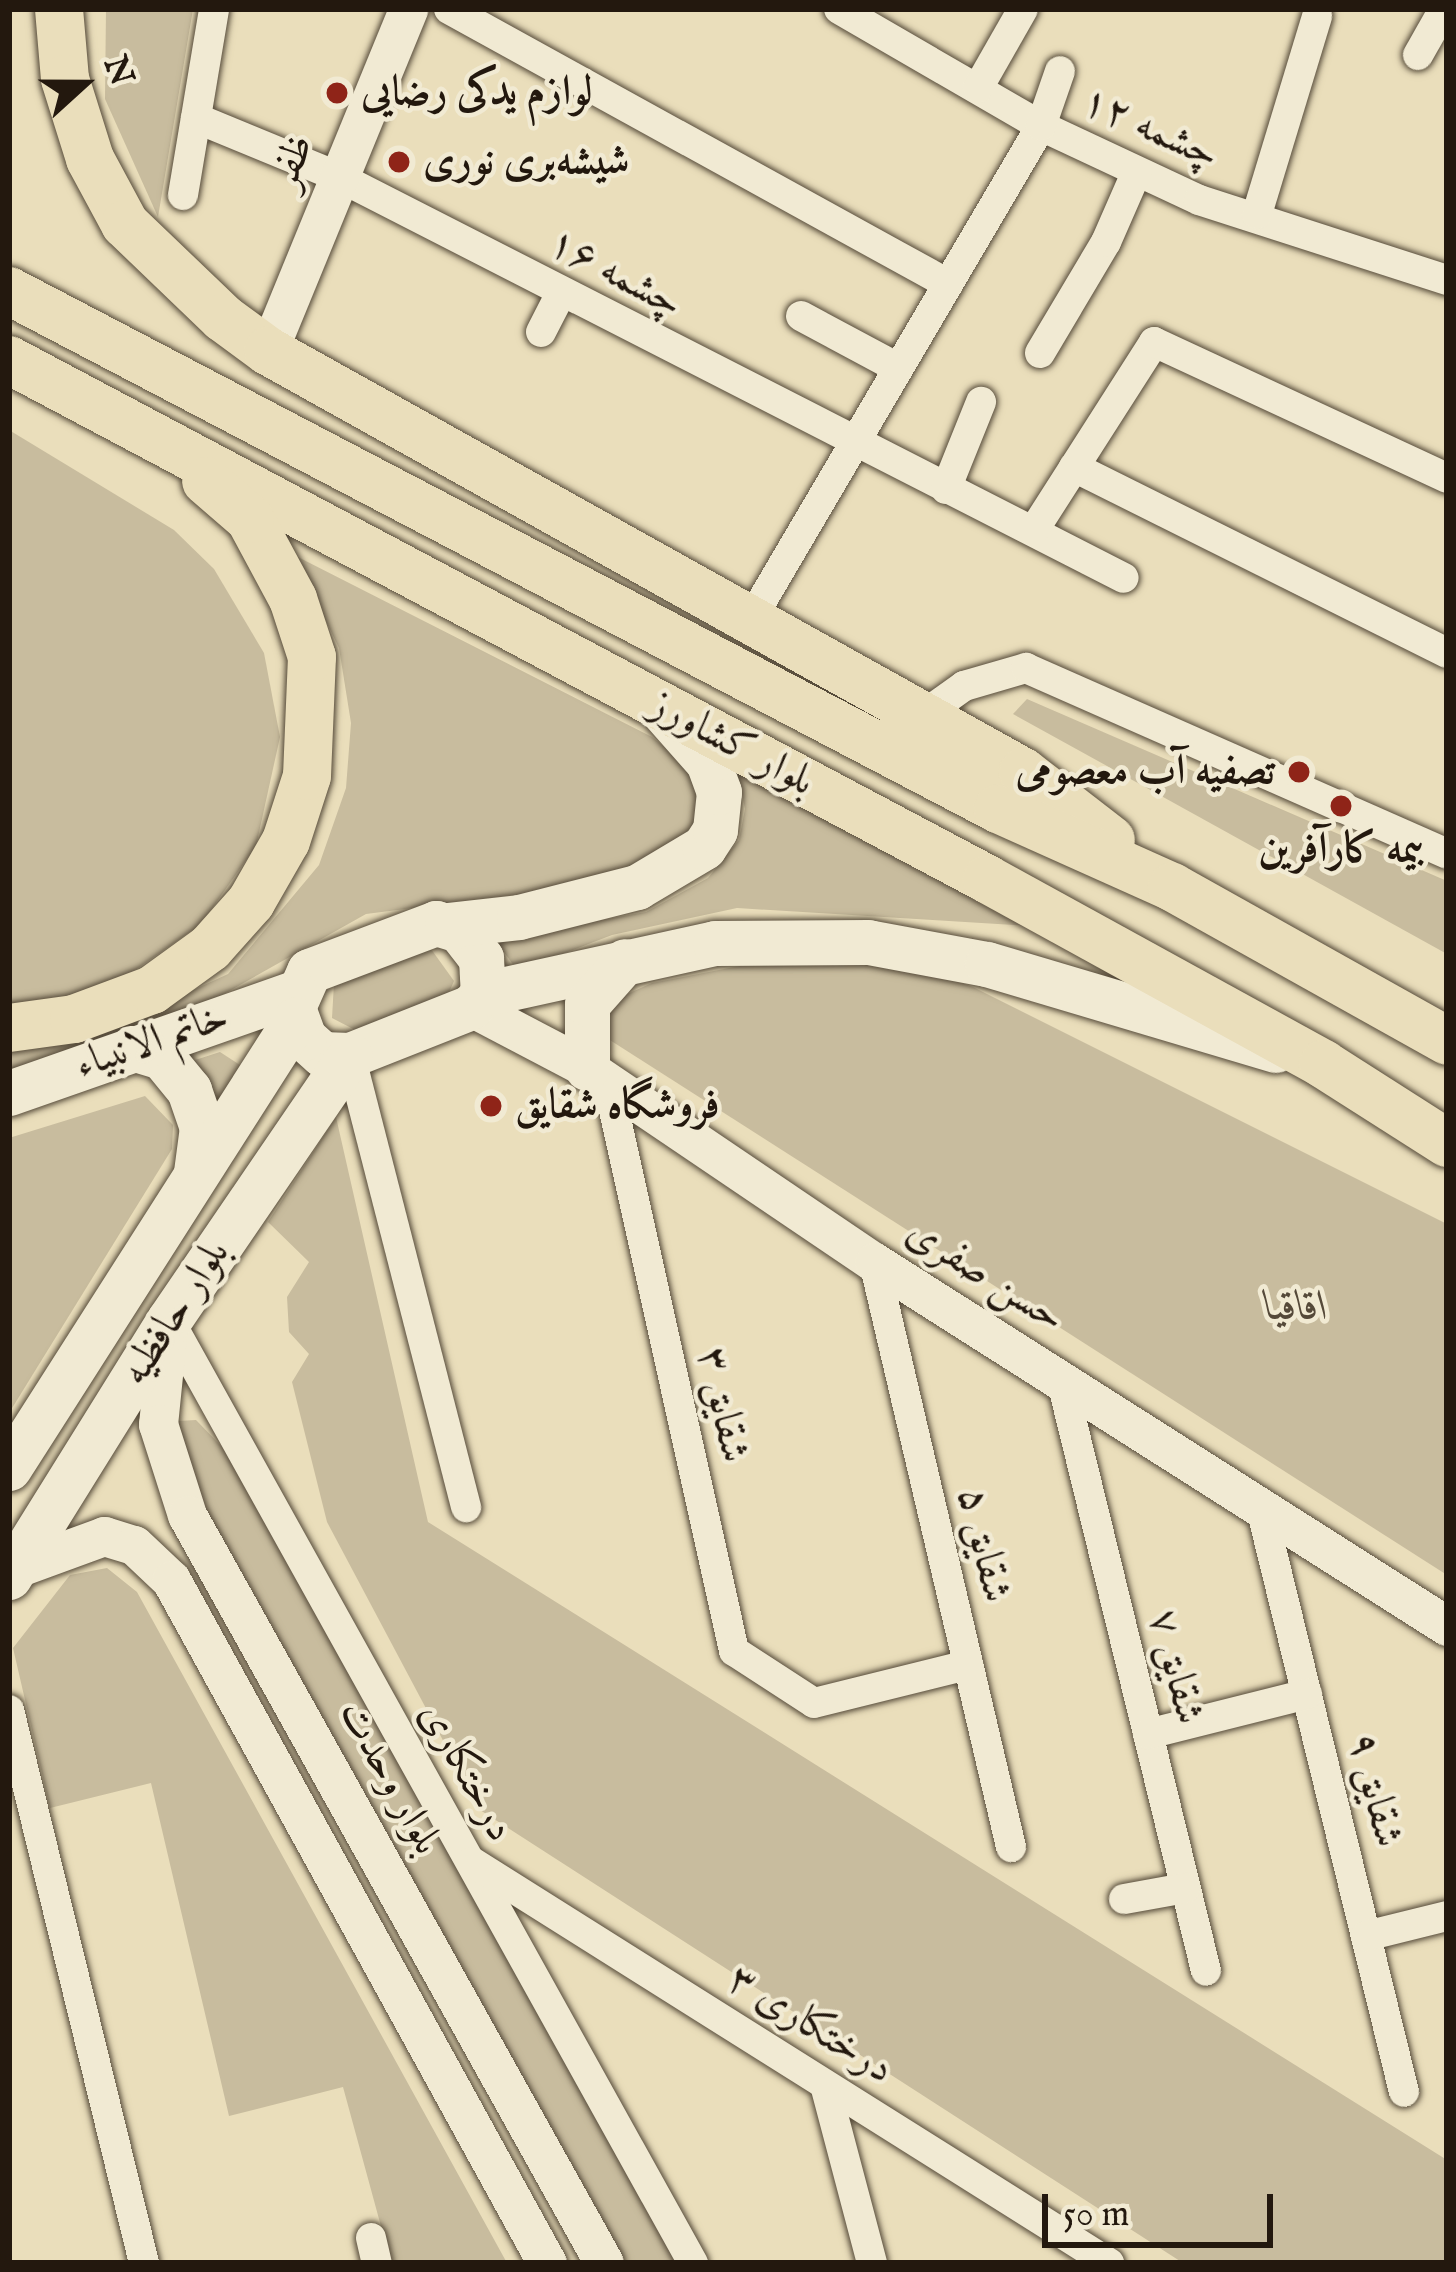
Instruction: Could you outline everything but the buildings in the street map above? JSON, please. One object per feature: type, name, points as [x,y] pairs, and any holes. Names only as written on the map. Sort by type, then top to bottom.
[{"type":"main road","points":[[59,9],[64,79],[90,159],[125,224],[179,282],[268,351],[1024,772],[1172,887]]},
{"type":"main road","name":"بلوار کشاورز","points":[[9,291],[998,809],[1172,887],[1447,1040]]},
{"type":"main road","name":"بلوار کشاورز","points":[[9,360],[1323,1064],[1447,1143]]},
{"type":"main road","points":[[9,1028],[74,1019],[152,990],[210,948],[251,902],[286,841],[307,776],[312,657],[293,599],[250,519],[153,434]]},
{"type":"main road","points":[[656,704],[693,741],[719,792],[715,830],[704,847],[637,887],[447,925],[316,964],[295,1006],[315,1050],[350,1055],[477,1001],[625,961],[758,939],[868,942],[987,964],[1323,1064]]},
{"type":"main road","points":[[447,925],[476,948],[477,1001]]},
{"type":"main road","points":[[597,1076],[587,1004],[625,961]]},
{"type":"main road","name":"خاتم الانبیاء","points":[[9,1093],[132,1048],[295,1006]]},
{"type":"main road","name":"بلوار حافظیه","points":[[9,1468],[195,1175],[295,1006]]},
{"type":"main road","points":[[132,1048],[162,1058],[189,1090],[202,1127],[195,1175]]},
{"type":"main road","name":"بلوار حافظیه","points":[[12,1573],[169,1320],[350,1055]]},
{"type":"street","points":[[183,195],[214,9]]},
{"type":"street","name":"ظفر","points":[[268,351],[407,9]]},
{"type":"street","points":[[449,9],[948,284]]},
{"type":"street","name":"چشمه ۱۲","points":[[839,9],[1041,126],[1199,200],[1256,214],[1447,280]]},
{"type":"street","points":[[978,88],[1022,9]]},
{"type":"street","points":[[1418,56],[1444,9]]},
{"type":"street","points":[[1256,214],[1318,11]]},
{"type":"street","points":[[750,621],[1041,126],[1060,71]]},
{"type":"street","name":"چشمه ۱۶","points":[[196,118],[339,177],[852,446],[1034,530],[1124,578]]},
{"type":"street","points":[[1040,353],[1137,171]]},
{"type":"street","points":[[541,332],[561,293]]},
{"type":"street","points":[[801,316],[898,368]]},
{"type":"street","points":[[1034,530],[1154,342],[1447,478]]},
{"type":"street","points":[[946,489],[981,402]]},
{"type":"street","points":[[1074,467],[1447,653]]},
{"type":"street","points":[[922,716],[964,686],[1026,668],[1447,854]]},
{"type":"street","name":"حسن صفری","points":[[477,1001],[874,1262],[1447,1626]]},
{"type":"street","points":[[350,1055],[466,1507]]},
{"type":"street","name":"شقایق ۳","points":[[597,1076],[734,1651],[814,1703],[968,1665]]},
{"type":"street","name":"شقایق ۵","points":[[874,1262],[1011,1847]]},
{"type":"street","name":"درختکاری","points":[[169,1320],[693,2263]]},
{"type":"street","name":"بلوار وحدت","points":[[169,1320],[158,1424],[187,1515],[604,2263]]},
{"type":"street","name":"شقایق ۷","points":[[1062,1382],[1206,1971]]},
{"type":"street","name":"شقایق ۹","points":[[1261,1508],[1404,2092]]},
{"type":"street","points":[[12,1573],[104,1536],[134,1545],[171,1580],[547,2263]]},
{"type":"street","points":[[1148,1734],[1307,1694]]},
{"type":"street","points":[[9,1710],[144,2263]]},
{"type":"street","name":"درختکاری ۳","points":[[466,1858],[1106,2262]]},
{"type":"street","points":[[1124,1899],[1186,1888]]},
{"type":"street","points":[[1366,1936],[1447,1916]]},
{"type":"street","points":[[826,2084],[872,2263]]},
{"type":"green space","points":[[106,9],[193,9],[158,217],[105,99]]},
{"type":"green space","points":[[9,430],[174,530],[214,569],[264,653],[280,737],[256,846],[201,924],[118,982],[9,1012]]},
{"type":"green space","points":[[294,555],[652,737],[684,763],[700,793],[699,822],[681,846],[592,885],[366,914],[208,1003],[9,1075],[9,1051],[120,1024],[228,974],[319,865],[346,788],[351,723],[339,648]]},
{"type":"green space","points":[[1027,699],[1447,881],[1447,954],[1013,714]]},
{"type":"green space","points":[[737,768],[1032,926],[737,908],[612,935],[518,971],[494,939],[646,912],[708,878],[739,840],[745,809]]},
{"type":"green space","points":[[431,949],[454,981],[446,999],[359,1032],[332,1018],[334,983]]},
{"type":"green space","name":"اقاقیا","points":[[775,959],[920,968],[973,987],[1447,1224],[1447,1575],[591,1028],[625,995],[652,983]]},
{"type":"green space","points":[[220,1052],[240,1065],[217,1110],[192,1061]]},
{"type":"green space","points":[[145,1096],[173,1125],[172,1149],[9,1413],[9,1138]]},
{"type":"green space","points":[[336,1117],[428,1522],[1447,2160],[1447,2263],[1183,2263],[480,1810],[327,1522],[292,1382],[309,1354],[289,1332],[287,1297],[309,1262],[268,1222]]},
{"type":"green space","points":[[196,1420],[224,1449],[676,2263],[619,2263],[193,1497],[171,1436],[179,1421]]},
{"type":"green space","points":[[107,1568],[137,1592],[507,2263],[391,2263],[343,2087],[229,2116],[151,1783],[50,1808],[13,1648],[70,1575]]},
{"type":"place","name":"لوازم یدکی رضایی","points":[[337,93]]},
{"type":"place","name":"شیشه‌بری نوری","points":[[399,162]]},
{"type":"place","name":"تصفیه آب معصومی","points":[[1299,772]]},
{"type":"place","name":"بیمه کارآفرین","points":[[1341,806]]},
{"type":"place","name":"فروشگاه شقایق","points":[[491,1106]]}]
